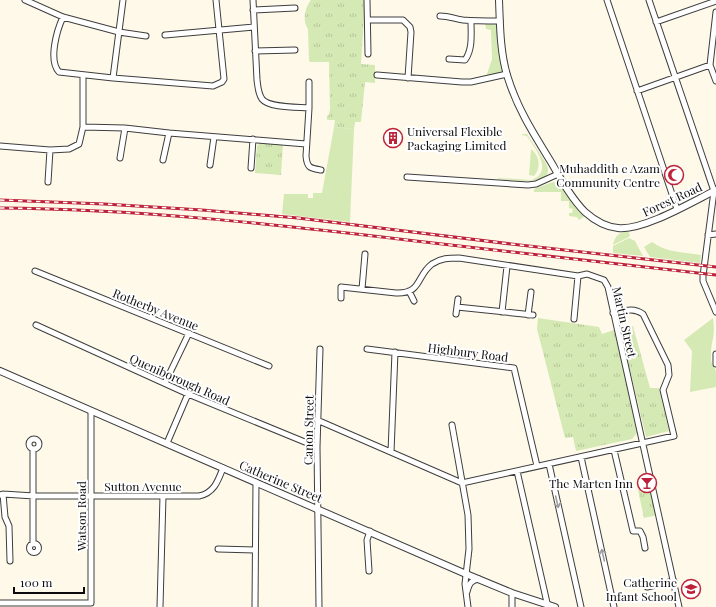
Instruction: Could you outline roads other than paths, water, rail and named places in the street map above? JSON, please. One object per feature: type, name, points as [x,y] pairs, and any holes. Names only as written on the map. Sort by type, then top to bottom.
[{"type":"street","points":[[25,0],[63,17],[119,32],[146,36]]},
{"type":"street","points":[[114,78],[123,0]]},
{"type":"street","points":[[63,17],[58,27],[53,57],[58,72],[214,86],[222,82],[224,79],[216,0]]},
{"type":"street","points":[[253,0],[256,80],[263,100],[272,105],[308,108]]},
{"type":"street","points":[[367,0],[368,54]]},
{"type":"street","points":[[407,176],[528,185],[536,184],[558,174],[522,114],[507,74],[503,58],[499,0]]},
{"type":"street","points":[[607,0],[678,209]]},
{"type":"street","points":[[648,0],[715,190],[708,235],[704,282],[716,312]]},
{"type":"street","points":[[656,22],[716,0]]},
{"type":"street","points":[[253,10],[295,8]]},
{"type":"street","points":[[716,12],[710,65],[716,81]]},
{"type":"street","points":[[440,16],[450,16],[457,19],[471,21],[500,21]]},
{"type":"street","points":[[368,20],[403,20],[410,26],[411,32],[408,78]]},
{"type":"street","points":[[449,59],[465,60],[469,55],[471,44],[471,21]]},
{"type":"street","points":[[165,35],[254,27]]},
{"type":"street","points":[[255,51],[295,50]]},
{"type":"street","points":[[637,91],[710,65]]},
{"type":"street","points":[[377,75],[471,82],[507,74]]},
{"type":"street","points":[[0,146],[69,150],[78,144],[83,127],[83,75]]},
{"type":"street","points":[[309,82],[306,144],[307,164],[311,168],[321,170]]},
{"type":"street","points":[[83,127],[125,128],[306,144]]},
{"type":"street","points":[[120,158],[125,128]]},
{"type":"street","points":[[163,160],[169,133]]},
{"type":"street","points":[[210,165],[214,137]]},
{"type":"street","points":[[251,168],[253,139]]},
{"type":"street","points":[[48,182],[50,150]]},
{"type":"street","name":"Forest Road","points":[[558,174],[570,194],[587,213],[595,219],[612,227],[625,228],[642,225],[715,190]]},
{"type":"street","points":[[708,235],[716,234]]},
{"type":"street","points":[[362,289],[365,254]]},
{"type":"street","name":"Martin Street","points":[[409,292],[419,283],[429,267],[444,259],[459,258],[578,276],[587,274],[604,280],[608,287],[614,313],[679,607]]},
{"type":"street","points":[[502,312],[507,266]]},
{"type":"street","name":"Rotherby Avenue","points":[[35,271],[269,366]]},
{"type":"street","points":[[574,319],[578,276]]},
{"type":"street","points":[[341,298],[341,287],[403,293],[409,292],[414,301]]},
{"type":"street","points":[[457,307],[531,315],[531,292]]},
{"type":"street","points":[[456,314],[458,298]]},
{"type":"street","points":[[317,420],[462,483],[674,436],[663,390],[669,375],[669,370],[663,353],[643,314],[630,309],[614,313]]},
{"type":"street","name":"Queniborough Road","points":[[36,325],[188,394],[317,447]]},
{"type":"street","points":[[165,383],[189,334]]},
{"type":"street","name":"Canon Street","points":[[319,607],[317,420],[320,348]]},
{"type":"street","name":"Highbury Road","points":[[367,349],[514,368],[537,466]]},
{"type":"street","points":[[391,452],[395,352]]},
{"type":"street","points":[[716,354],[716,364]]},
{"type":"street","name":"Catherine Street","points":[[0,371],[466,574],[548,606],[555,607]]},
{"type":"street","points":[[167,443],[188,394]]},
{"type":"street","name":"Watson Road","points":[[0,602],[91,603],[91,411]]},
{"type":"street","points":[[452,424],[468,515],[469,535],[465,584],[468,607]]},
{"type":"street","points":[[33,449],[33,544]]},
{"type":"street","points":[[614,450],[633,531],[640,531],[646,548]]},
{"type":"street","points":[[581,457],[614,607]]},
{"type":"street","points":[[548,464],[581,607]]},
{"type":"street","name":"Sutton Avenue","points":[[1,495],[204,495],[213,489],[223,468]]},
{"type":"street","points":[[517,471],[548,606]]},
{"type":"street","points":[[255,607],[256,482]]},
{"type":"street","points":[[1,495],[9,526],[10,561]]},
{"type":"street","points":[[160,607],[162,496]]},
{"type":"street","points":[[369,572],[367,540],[370,531]]},
{"type":"street","points":[[218,549],[255,550]]},
{"type":"street","points":[[467,593],[470,583],[473,580],[479,579]]},
{"type":"street","points":[[647,587],[674,581]]},
{"type":"street","points":[[512,592],[512,607]]},
{"type":"railway","points":[[0,200],[104,204],[298,218],[716,267]]},
{"type":"railway","points":[[0,208],[102,211],[204,218],[716,275]]},
{"type":"place","name":"Universal Flexible Packaging Limited","points":[[393,138]]},
{"type":"place","name":"Muhaddith e Azam Community Centre","points":[[674,175]]},
{"type":"place","name":"The Marten Inn","points":[[647,483]]},
{"type":"place","name":"Catherine Infant School","points":[[691,589]]}]
